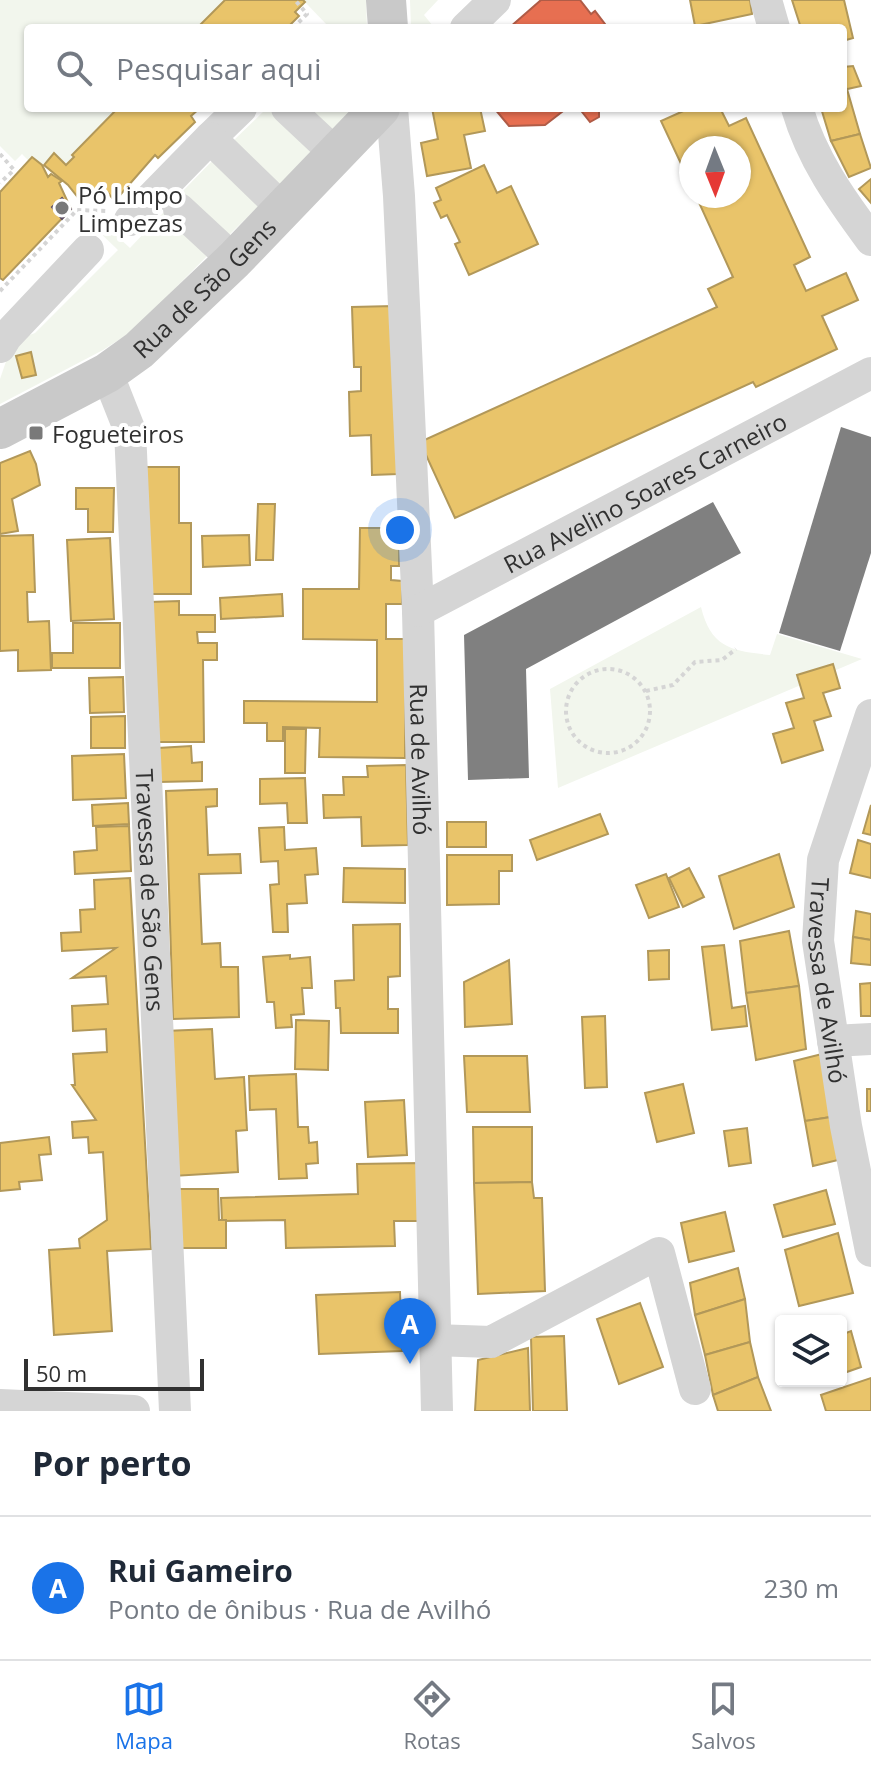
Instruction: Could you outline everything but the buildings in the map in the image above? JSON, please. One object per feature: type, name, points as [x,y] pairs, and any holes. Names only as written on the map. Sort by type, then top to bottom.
[{"type":"main road","points":[[386,0],[388,24]]},
{"type":"main road","name":"Rua de São Gens","points":[[0,429],[107,373],[154,338],[376,112]]},
{"type":"street","points":[[470,24],[495,0]]},
{"type":"street","points":[[766,0],[773,24]]},
{"type":"street","points":[[120,216],[237,112]]},
{"type":"street","points":[[291,112],[336,154]]},
{"type":"street","name":"Rua de Avilhó","points":[[392,112],[418,611],[437,1411]]},
{"type":"street","points":[[799,112],[816,158],[832,187],[871,240]]},
{"type":"street","points":[[210,138],[283,209]]},
{"type":"street","points":[[179,209],[234,260]]},
{"type":"street","points":[[0,347],[73,257]]},
{"type":"street","name":"Travessa de São Gens","points":[[107,373],[130,431],[175,1411]]},
{"type":"street","name":"Rua Avelino Soares Carneiro","points":[[418,611],[871,373]]},
{"type":"street","name":"Travessa de Avilhó","points":[[871,715],[823,860],[818,941],[846,1126],[871,1251]]},
{"type":"street","points":[[833,1041],[871,1039]]},
{"type":"street","points":[[434,1340],[491,1342],[659,1253],[695,1389]]},
{"type":"street","points":[[0,1405],[134,1411]]},
{"type":"path","points":[[295,0],[307,14],[297,24]]},
{"type":"path","points":[[0,154],[14,170],[0,183]]},
{"type":"path","points":[[1,288],[77,210],[120,216]]},
{"type":"path","points":[[646,691],[673,685],[695,662],[722,660],[736,649]]},
{"type":"path","points":[[611,668],[625,672],[646,691],[650,718],[637,742],[626,750],[598,753],[575,739],[568,727],[566,699],[583,676],[596,670],[611,668]]},
{"type":"shaded area","points":[[0,0],[225,0],[201,24],[24,24],[24,112],[114,112],[66,165],[54,154],[42,165],[32,158],[29,161],[22,154],[15,161],[0,146]]},
{"type":"shaded area","points":[[303,0],[366,0],[367,24],[326,24]]},
{"type":"shaded area","points":[[410,0],[438,0],[424,15],[431,24],[411,24]]},
{"type":"shaded area","points":[[263,112],[271,112],[313,151],[278,186],[232,142]]},
{"type":"shaded area","points":[[307,112],[353,112],[331,133]]},
{"type":"shaded area","points":[[216,157],[262,203],[226,238],[179,195]]},
{"type":"shaded area","points":[[164,212],[207,256],[134,330],[103,350],[0,404],[0,379],[13,341],[35,333],[118,250],[92,225],[98,219],[130,248]]},
{"type":"shaded area","points":[[701,607],[705,621],[717,639],[734,649],[770,655],[777,634],[862,659],[558,788],[550,689]]},
{"type":"place","name":"Pó Limpo Limpezas","points":[[62,208]]},
{"type":"place","name":"Fogueteiros","points":[[36,433]]},
{"type":"place","name":"Rui Gameiro","points":[[410,1364]]}]
